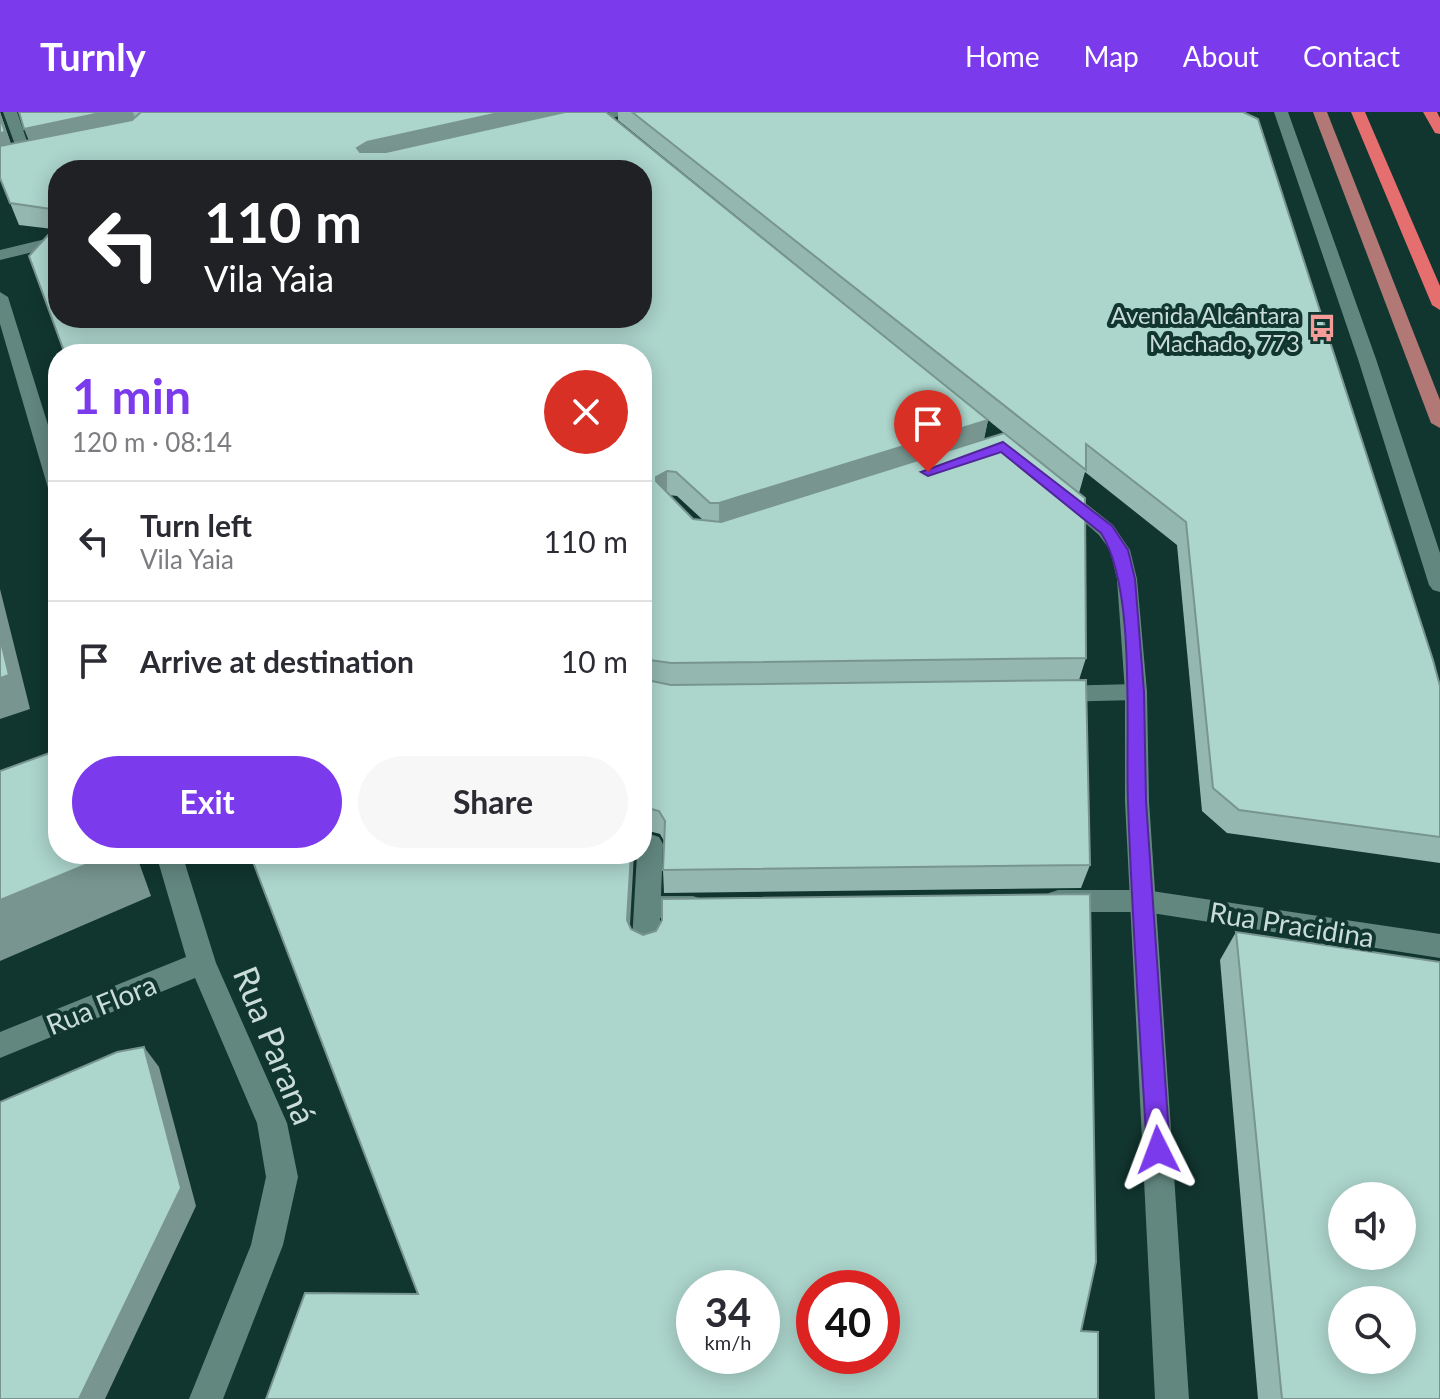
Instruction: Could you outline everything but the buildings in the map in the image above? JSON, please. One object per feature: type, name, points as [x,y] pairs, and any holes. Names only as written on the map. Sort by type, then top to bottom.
[{"type":"highway","points":[[1358,112],[1440,305]]},
{"type":"highway","points":[[1430,112],[1440,130]]},
{"type":"main road","points":[[1320,112],[1440,423]]},
{"type":"street","points":[[10,112],[20,159],[54,152]]},
{"type":"street","points":[[563,127],[599,115],[627,112]]},
{"type":"street","points":[[1281,112],[1367,359],[1440,585]]},
{"type":"street","points":[[599,115],[625,136]]},
{"type":"street","points":[[0,255],[48,243]]},
{"type":"street","points":[[0,297],[48,455]]},
{"type":"street","points":[[1049,483],[1106,530],[1120,550],[1127,579],[1136,692],[1137,801],[1172,1399]]},
{"type":"street","points":[[1028,694],[1136,692]]},
{"type":"street","name":"Rua Paraná","points":[[172,864],[202,963],[272,1123],[282,1177],[267,1245],[206,1399]]},
{"type":"street","points":[[646,942],[649,864]]},
{"type":"street","name":"Rua Pracidina","points":[[1034,901],[1145,901],[1440,946]]},
{"type":"street","points":[[647,907],[724,906]]},
{"type":"street","name":"Rua Flora","points":[[0,1045],[202,963]]},
{"type":"place","name":"Avenida Alcântara Machado, 773","points":[[1322,328]]},
{"type":"route","points":[[928,472],[1003,446],[1106,530],[1120,550],[1127,579],[1136,692],[1137,801],[1158,1150]]}]
